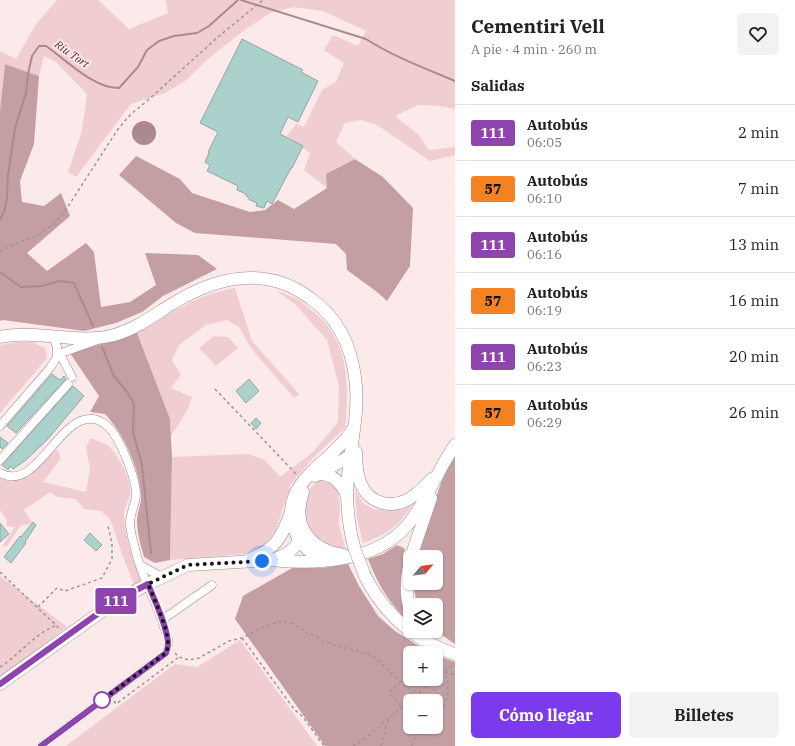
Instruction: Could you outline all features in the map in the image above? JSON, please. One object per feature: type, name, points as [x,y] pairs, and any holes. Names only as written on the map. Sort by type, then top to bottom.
[{"type":"main road","points":[[0,338],[19,336],[82,338],[105,337],[134,327],[184,297],[219,282],[245,278],[268,279],[280,282],[299,290],[315,301],[328,314],[344,336],[352,358],[355,378],[357,393],[355,424],[356,464],[358,477],[365,492],[374,499],[385,504],[405,501],[413,497],[438,475]]},
{"type":"main road","points":[[355,424],[350,456],[347,496],[353,552],[380,601],[403,625]]},
{"type":"main road","points":[[271,554],[290,512],[296,490],[302,481],[340,445],[355,424]]},
{"type":"main road","points":[[271,554],[283,562],[353,552],[382,545],[396,536],[412,520],[425,499],[446,458],[455,445]]},
{"type":"main road","points":[[0,684],[114,602],[188,565],[239,562],[271,554],[287,554],[299,540],[300,533],[297,520],[306,484],[313,477],[350,456]]},
{"type":"main road","points":[[319,474],[328,474],[337,480],[347,496]]},
{"type":"main road","points":[[413,550],[438,475]]},
{"type":"main road","points":[[300,504],[299,513],[304,530],[312,542],[327,556]]},
{"type":"main road","points":[[290,512],[299,540]]},
{"type":"main road","points":[[396,536],[406,542],[409,550]]},
{"type":"main road","points":[[299,540],[307,542],[327,556]]},
{"type":"main road","points":[[422,638],[436,646]]},
{"type":"main road","points":[[431,638],[439,646]]},
{"type":"main road","points":[[443,650],[455,654]]},
{"type":"street","points":[[0,460],[70,380],[59,356],[53,337]]},
{"type":"street","points":[[0,426],[59,356],[64,352],[105,337]]},
{"type":"street","points":[[0,473],[11,476],[24,474],[70,427],[79,421],[90,419],[97,420],[107,425],[116,438],[127,460],[135,483],[136,495],[130,523],[132,537],[140,565],[162,620],[168,640],[166,653],[41,746]]},
{"type":"street","points":[[140,565],[162,577]]},
{"type":"street","points":[[162,620],[212,585]]},
{"type":"path","points":[[0,252],[10,246],[38,236],[54,224],[69,205],[118,129],[131,114],[218,37],[263,0]]},
{"type":"path","points":[[215,389],[302,481]]},
{"type":"path","points":[[38,607],[57,588],[65,591],[102,578],[112,559],[112,543],[108,526]]},
{"type":"path","points":[[0,572],[57,625],[39,633],[13,658],[0,667]]},
{"type":"path","points":[[116,704],[179,657],[189,660],[200,658],[229,641],[242,638],[266,626],[281,621],[294,624],[308,633],[333,645],[373,656],[411,691],[420,692],[428,686]]},
{"type":"path","points":[[242,638],[294,709],[303,717],[324,746]]},
{"type":"path","points":[[445,672],[455,663]]},
{"type":"path","points":[[445,672],[455,675]]},
{"type":"path","points":[[443,707],[449,694],[449,686],[445,672]]},
{"type":"path","points":[[353,746],[367,737],[402,707],[389,692],[401,682]]},
{"type":"path","points":[[432,686],[438,694]]},
{"type":"path","points":[[381,746],[389,718]]},
{"type":"path","points":[[412,746],[418,734]]},
{"type":"shaded area","points":[[57,0],[98,0],[129,29],[168,13],[166,0],[455,0],[455,109],[439,106],[418,105],[395,116],[419,135],[429,150],[455,147],[455,155],[430,161],[377,125],[361,120],[345,123],[336,142],[355,159],[327,174],[327,188],[304,170],[310,153],[287,136],[296,124],[304,127],[322,90],[336,82],[344,63],[324,50],[333,35],[358,46],[366,31],[323,11],[293,7],[270,13],[242,32],[209,58],[184,82],[165,93],[131,104],[76,177],[68,172],[82,131],[87,94],[56,62],[44,56],[39,76],[5,64],[0,111],[0,51],[16,59],[36,24]]},
{"type":"shaded area","points":[[5,64],[39,76],[34,144],[20,181],[22,202],[44,206],[61,193],[70,216],[27,253],[47,271],[86,243],[94,252],[101,307],[130,302],[156,285],[145,253],[198,255],[217,269],[163,296],[142,312],[116,323],[84,331],[3,320],[0,321],[0,111]]},
{"type":"shaded area","points":[[144,121],[149,122],[155,128],[155,138],[149,144],[144,145],[139,144],[133,138],[132,133],[133,128],[139,122]]},
{"type":"shaded area","points":[[136,156],[180,179],[192,193],[250,212],[265,210],[278,200],[294,209],[327,188],[326,174],[355,159],[383,177],[413,208],[410,266],[387,301],[347,270],[346,254],[336,244],[195,233],[176,223],[119,175]]},
{"type":"shaded area","points":[[235,288],[252,341],[299,394],[294,398],[250,347],[239,327],[227,320],[206,325],[179,345],[172,360],[181,375],[171,388],[192,397],[188,409],[171,436],[170,419],[137,333],[172,312],[196,300]]},
{"type":"shaded area","points":[[275,290],[301,301],[323,321],[333,334],[340,348],[344,362],[347,394],[345,428],[314,457],[289,486],[290,488],[275,532],[265,544],[256,551],[244,554],[170,560],[172,457],[248,454],[265,460],[280,477],[312,453],[338,422],[339,386],[327,340],[295,304]]},
{"type":"shaded area","points":[[137,333],[170,419],[172,457],[170,560],[155,563],[144,557],[139,539],[137,521],[141,501],[140,484],[129,451],[118,431],[105,414],[90,412],[99,396],[70,353]]},
{"type":"shaded area","points":[[214,336],[228,337],[238,348],[216,366],[199,348]]},
{"type":"shaded area","points":[[18,342],[33,342],[46,349],[47,358],[0,413],[0,345]]},
{"type":"shaded area","points":[[90,438],[107,445],[116,454],[127,474],[130,494],[124,511],[126,534],[130,550],[143,581],[135,587],[110,519],[101,511],[84,509],[76,499],[57,497],[50,492],[24,510],[32,523],[20,526],[7,546],[2,547],[15,527],[7,526],[7,520],[0,510],[0,478],[15,479],[29,477],[57,449],[61,458],[43,482],[86,492],[90,470],[86,448]]},
{"type":"shaded area","points":[[455,456],[455,644],[443,636],[443,598],[416,598],[414,590],[443,590],[443,550],[418,550],[443,477]]},
{"type":"shaded area","points":[[321,480],[333,485],[337,491],[340,505],[339,526],[346,550],[324,544],[315,536],[306,520],[305,501],[308,492],[313,485]]},
{"type":"shaded area","points":[[355,490],[363,503],[373,509],[385,510],[401,508],[415,500],[399,522],[388,532],[363,543],[357,518]]},
{"type":"shaded area","points":[[397,545],[404,548],[405,550],[403,550],[402,589],[403,616],[385,593],[376,578],[368,559],[383,554]]},
{"type":"shaded area","points":[[348,564],[359,586],[378,616],[403,636],[403,638],[406,638],[419,646],[403,646],[403,686],[443,686],[443,658],[455,662],[455,746],[325,746],[235,619],[243,596],[294,567],[322,568]]},
{"type":"shaded area","points":[[0,576],[67,627],[0,678]]},
{"type":"shaded area","points":[[240,640],[317,746],[66,746],[175,664],[197,667]]},
{"type":"building","points":[[242,39],[303,70],[301,72],[318,81],[298,122],[288,117],[280,134],[303,146],[272,204],[267,201],[264,208],[256,206],[257,203],[250,200],[246,194],[237,190],[238,186],[207,171],[210,165],[205,162],[209,153],[208,152],[218,132],[200,123]]},
{"type":"building","points":[[52,374],[60,380],[64,376],[66,379],[16,433],[7,426]]},
{"type":"building","points":[[249,379],[259,391],[246,403],[236,391]]},
{"type":"building","points":[[73,386],[84,396],[47,440],[26,460],[13,469],[10,466],[8,470],[2,465]]},
{"type":"building","points":[[256,418],[261,423],[256,429],[251,423]]},
{"type":"building","points":[[0,437],[8,443],[2,449],[0,447]]},
{"type":"building","points":[[33,522],[36,525],[25,542],[26,543],[11,563],[4,557]]},
{"type":"building","points":[[0,523],[9,534],[0,542]]},
{"type":"building","points":[[90,533],[102,545],[96,551],[84,540]]},
{"type":"waterway","name":"Riu Tort","points":[[0,220],[4,212],[7,198],[8,175],[15,128],[26,93],[32,56],[39,46],[46,46],[90,79],[109,87],[119,88],[138,67],[147,50],[159,41],[174,36],[197,33],[209,26],[238,0]]},
{"type":"waterway","points":[[241,0],[366,39],[398,57],[455,81]]},
{"type":"waterway","points":[[0,272],[21,287],[42,286],[60,281],[74,283],[93,326]]},
{"type":"waterway","points":[[102,347],[114,376],[127,392],[134,404],[133,432],[142,465],[151,553]]},
{"type":"bus line","name":"111","points":[[0,684],[114,602],[148,584],[168,640],[166,653],[41,746]]},
{"type":"route","points":[[102,700],[98,703],[166,653],[168,640],[148,584],[188,565],[262,561]]}]
